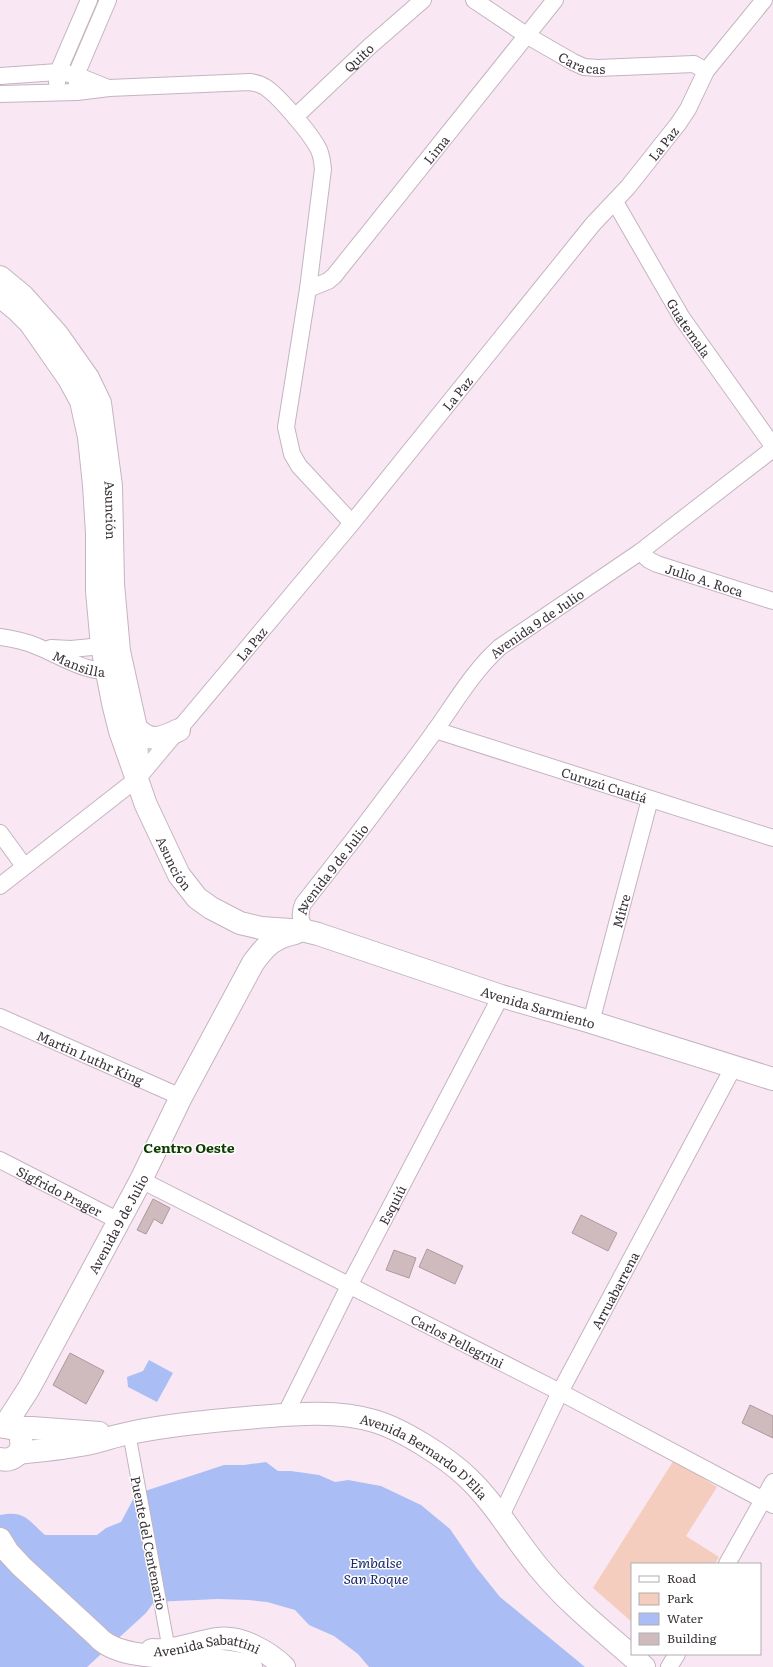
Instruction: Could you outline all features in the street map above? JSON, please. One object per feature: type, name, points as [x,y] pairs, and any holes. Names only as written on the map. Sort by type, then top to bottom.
[{"type":"main road","name":"Asunción","points":[[0,277],[23,296],[57,334],[88,378],[100,403],[111,486],[113,658],[120,731],[138,778],[146,805],[179,875],[197,898],[211,908],[240,923],[261,928],[306,931]]},
{"type":"main road","name":"Asunción","points":[[0,296],[30,323],[69,379],[81,401],[89,437],[94,485],[97,533],[97,591],[113,658],[136,728],[138,778]]},
{"type":"main road","points":[[136,728],[140,733],[154,738],[162,737],[179,730]]},
{"type":"main road","name":"Asunción","points":[[240,923],[253,942],[253,963]]},
{"type":"main road","name":"Avenida 9 de Julio","points":[[4,1428],[29,1388],[141,1180],[181,1097],[253,963],[264,948],[274,939],[306,931]]},
{"type":"main road","name":"Avenida Sarmiento","points":[[306,931],[501,996],[773,1078]]},
{"type":"main road","name":"Avenida Bernardo D'Elía","points":[[4,1460],[94,1442],[129,1433],[186,1423],[285,1415],[353,1417],[374,1421],[395,1429],[421,1444],[468,1478],[501,1516],[545,1576],[644,1667]]},
{"type":"main road","points":[[4,1428],[14,1430],[21,1438],[21,1448],[4,1460]]},
{"type":"main road","name":"Avenida Bernardo D'Elía","points":[[4,1428],[32,1428],[92,1433],[129,1433]]},
{"type":"main road","points":[[0,1539],[8,1552],[21,1566],[126,1667]]},
{"type":"main road","name":"Avenida Sabattini","points":[[100,1642],[141,1649],[169,1650],[212,1640],[232,1639],[260,1650],[284,1667]]},
{"type":"main road","name":"Avenida Sabattini","points":[[100,1642],[124,1660],[152,1666],[222,1662],[251,1667]]},
{"type":"main road","points":[[152,1666],[158,1658],[169,1650]]},
{"type":"street","points":[[55,92],[58,72],[89,0]]},
{"type":"street","points":[[77,92],[76,75],[108,0]]},
{"type":"street","name":"Quito","points":[[296,117],[369,47],[423,0]]},
{"type":"street","name":"Caracas","points":[[474,0],[526,35],[584,67],[598,68],[694,64],[706,71]]},
{"type":"street","name":"Lima","points":[[308,289],[328,281],[334,276],[555,0]]},
{"type":"street","name":"La Paz","points":[[138,778],[352,523],[593,224],[615,202],[678,124],[688,109],[706,71],[764,0]]},
{"type":"street","points":[[0,76],[58,72],[76,75],[109,88]]},
{"type":"street","points":[[0,94],[77,92],[109,88],[250,82],[258,83],[266,87],[296,117],[318,148],[322,164],[308,289],[286,427],[292,454],[299,466],[352,523]]},
{"type":"street","name":"Guatemala","points":[[615,202],[682,318],[773,446]]},
{"type":"street","name":"Avenida 9 de Julio","points":[[306,931],[301,924],[300,918],[303,904],[366,825],[468,682],[488,658],[500,647],[640,552],[773,449]]},
{"type":"street","name":"Julio A. Roca","points":[[640,552],[649,560],[657,564],[773,601]]},
{"type":"street","name":"Mansilla","points":[[0,637],[22,641],[37,646],[82,666],[113,658]]},
{"type":"street","name":"Mansilla","points":[[37,646],[71,649],[113,658]]},
{"type":"street","name":"Curuzú Cuatiá","points":[[435,730],[773,838]]},
{"type":"street","points":[[0,886],[138,778]]},
{"type":"street","name":"Mitre","points":[[590,1022],[650,799]]},
{"type":"street","points":[[0,834],[24,866]]},
{"type":"street","name":"Esquiú","points":[[285,1415],[350,1284],[501,996]]},
{"type":"street","name":"Martin Luthr King","points":[[0,1017],[181,1097]]},
{"type":"street","name":"Arruabarrena","points":[[501,1516],[560,1392],[734,1066]]},
{"type":"street","name":"Sigfrido Prager","points":[[0,1160],[119,1221]]},
{"type":"street","name":"Carlos Pellegrini","points":[[141,1180],[350,1284],[560,1392],[768,1502]]},
{"type":"street","name":"Puente del Centenario","points":[[129,1433],[133,1461],[166,1626],[169,1650]]},
{"type":"street","points":[[729,1563],[768,1502],[773,1482]]},
{"type":"street","points":[[669,1667],[676,1655]]},
{"type":"green space","points":[[674,1460],[717,1487],[686,1536],[719,1557],[716,1563],[631,1563],[631,1621],[593,1588]]},
{"type":"water","points":[[149,1360],[173,1373],[157,1402],[128,1387],[127,1377],[143,1371]]},
{"type":"water","name":"Embalse San Roque","points":[[266,1462],[278,1471],[291,1471],[319,1475],[335,1482],[348,1480],[381,1486],[421,1505],[450,1529],[476,1567],[500,1597],[585,1667],[369,1667],[358,1654],[334,1636],[309,1625],[295,1610],[267,1602],[218,1599],[154,1602],[146,1613],[87,1667],[0,1667],[0,1515],[21,1515],[45,1535],[97,1535],[106,1528],[121,1522],[136,1494],[224,1465],[244,1465]]},
{"type":"building","points":[[153,1199],[170,1208],[162,1224],[154,1219],[146,1234],[137,1230]]},
{"type":"building","points":[[581,1215],[617,1233],[608,1251],[572,1233]]},
{"type":"building","points":[[427,1249],[463,1266],[455,1284],[419,1267]]},
{"type":"building","points":[[394,1250],[416,1258],[409,1278],[386,1270]]},
{"type":"building","points":[[70,1353],[104,1371],[86,1404],[53,1385]]},
{"type":"building","points":[[750,1405],[773,1416],[773,1438],[742,1423]]},
{"type":"district","name":"Centro Oeste","points":[[189,1147]]}]
